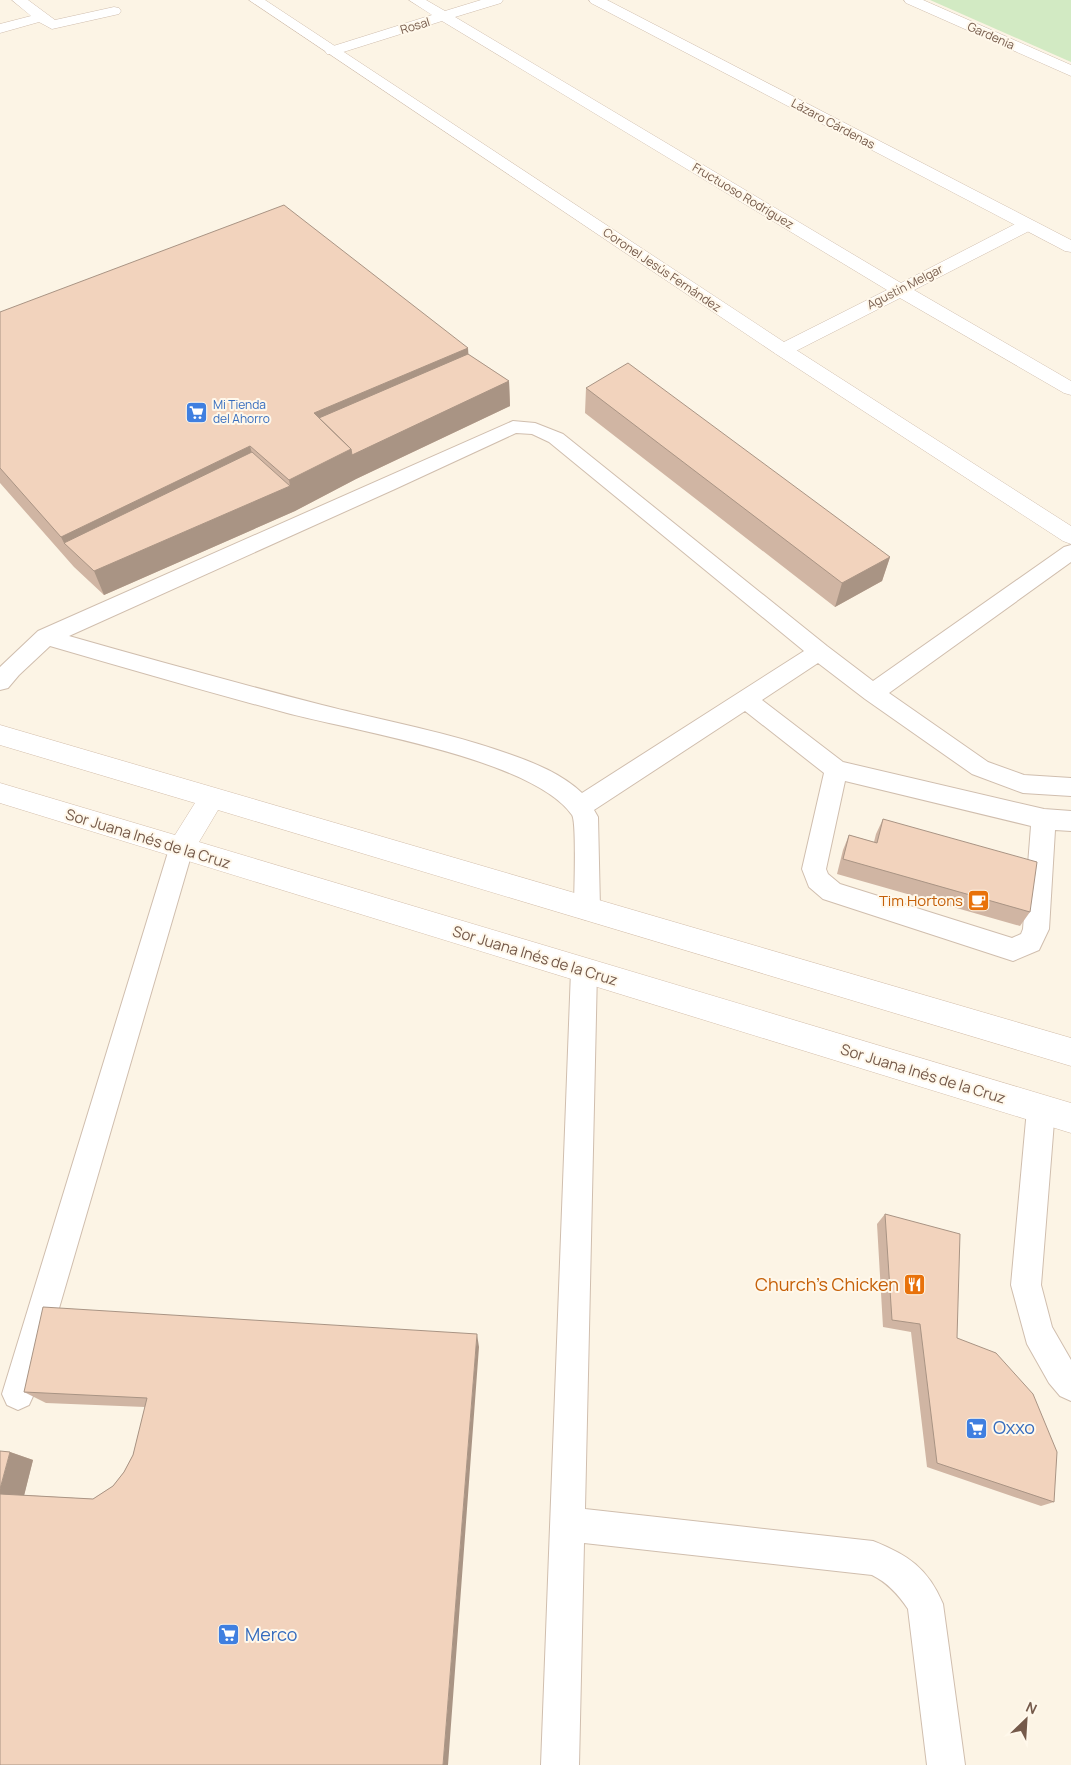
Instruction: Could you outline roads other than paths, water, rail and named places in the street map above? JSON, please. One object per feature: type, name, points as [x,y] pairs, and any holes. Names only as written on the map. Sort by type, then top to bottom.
[{"type":"street","points":[[19,0],[45,20],[58,25],[114,11]]},
{"type":"street","name":"Coronel Jesús Fernández","points":[[256,0],[783,350],[1071,536]]},
{"type":"street","name":"Fructuoso Rodríguez","points":[[416,0],[900,290],[1071,389]]},
{"type":"street","name":"Rosal","points":[[332,51],[496,0]]},
{"type":"street","name":"Lázaro Cárdenas","points":[[596,0],[1071,247]]},
{"type":"street","name":"Gardenia","points":[[911,0],[1071,71]]},
{"type":"street","points":[[0,29],[45,20]]},
{"type":"street","name":"Agustín Melgar","points":[[783,350],[1027,225]]},
{"type":"street","points":[[0,735],[1071,1052]]},
{"type":"street","name":"Sor Juana Inés de la Cruz","points":[[0,793],[1071,1118]]},
{"type":"street","points":[[182,849],[212,798]]},
{"type":"lane","points":[[0,682],[11,669],[46,637],[388,485],[513,427],[526,426],[539,428],[556,438],[820,652],[873,693],[980,768],[1023,784],[1071,787]]},
{"type":"lane","points":[[873,693],[1071,552]]},
{"type":"lane","points":[[46,637],[226,689],[449,745],[495,759],[539,777],[564,792],[581,806],[586,817],[587,909]]},
{"type":"lane","points":[[581,806],[820,652]]},
{"type":"lane","points":[[746,699],[836,770],[1044,819],[1071,821]]},
{"type":"lane","points":[[836,770],[814,869],[818,880],[832,892],[1014,950],[1030,942],[1036,929],[1044,819]]},
{"type":"lane","points":[[18,1394],[182,849]]},
{"type":"lane","points":[[560,1765],[584,971]]},
{"type":"lane","points":[[1041,1109],[1026,1285],[1038,1333],[1060,1372],[1071,1385]]},
{"type":"lane","points":[[567,1524],[873,1558],[894,1566],[912,1583],[925,1604],[946,1765]]},
{"type":"place","name":"Mi Tienda del Ahorro","points":[[197,412]]},
{"type":"place","name":"Tim Hortons","points":[[979,901]]},
{"type":"place","name":"Church's Chicken","points":[[915,1285]]},
{"type":"place","name":"Oxxo","points":[[977,1428]]},
{"type":"place","name":"Merco","points":[[229,1635]]}]
